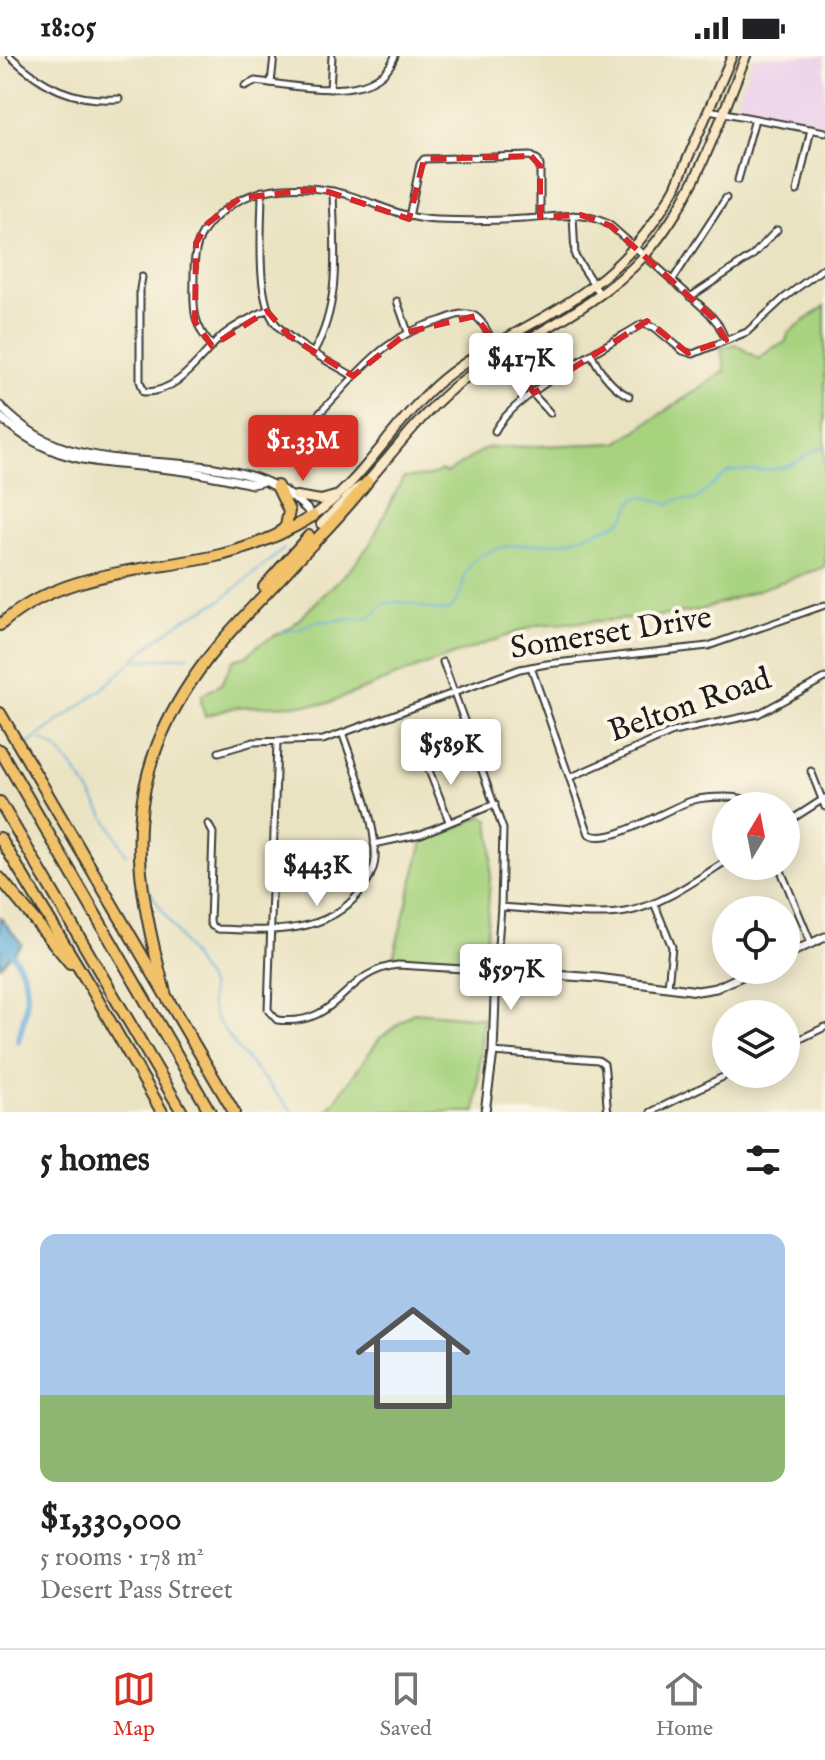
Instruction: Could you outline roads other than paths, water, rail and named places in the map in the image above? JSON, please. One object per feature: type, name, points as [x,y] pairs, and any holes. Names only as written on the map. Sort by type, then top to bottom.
[{"type":"highway","points":[[166,996],[146,917],[139,863],[138,822],[160,738],[182,696],[205,662],[367,482]]},
{"type":"highway","points":[[277,486],[289,511],[286,526],[277,536]]},
{"type":"highway","points":[[257,604],[265,585],[317,520]]},
{"type":"highway","points":[[0,625],[20,607],[68,584],[213,557],[317,520]]},
{"type":"highway","points":[[0,713],[234,1112]]},
{"type":"highway","points":[[0,750],[210,1112]]},
{"type":"highway","points":[[0,802],[182,1112]]},
{"type":"highway","points":[[0,838],[162,1112]]},
{"type":"highway","points":[[0,878],[91,988]]},
{"type":"main road","points":[[317,520],[431,391],[459,367],[594,285],[635,247],[675,188],[732,56]]},
{"type":"main road","points":[[739,56],[741,68]]},
{"type":"main road","points":[[317,520],[367,482],[449,391],[601,295],[644,256],[676,212],[697,173],[746,56]]},
{"type":"main road","points":[[296,496],[321,500],[340,495]]},
{"type":"street","points":[[10,56],[40,82],[68,95],[87,99],[119,99]]},
{"type":"street","points":[[271,83],[274,56]]},
{"type":"street","points":[[330,89],[332,56]]},
{"type":"street","points":[[245,86],[255,81],[348,88],[379,77],[391,66],[395,56]]},
{"type":"street","points":[[709,110],[825,132]]},
{"type":"street","points":[[738,180],[755,119]]},
{"type":"street","points":[[797,191],[811,129]]},
{"type":"street","points":[[409,217],[420,164],[424,159],[531,156],[538,160],[540,166],[540,217]]},
{"type":"street","points":[[212,346],[199,332],[195,322],[196,243],[207,224],[232,203],[262,191],[309,188],[333,191],[409,217],[451,220],[588,216],[604,222],[635,247],[713,318],[726,340]]},
{"type":"street","points":[[262,191],[263,287],[267,310],[280,328],[353,376]]},
{"type":"street","points":[[314,351],[327,326],[332,306],[333,191]]},
{"type":"street","points":[[672,281],[726,198]]},
{"type":"street","points":[[573,215],[575,256],[601,295]]},
{"type":"street","points":[[690,297],[752,256],[777,230]]},
{"type":"street","points":[[495,431],[504,418],[534,393],[642,324],[654,327],[688,353],[747,332],[784,298],[825,267]]},
{"type":"street","points":[[142,277],[143,391],[167,390],[239,323],[267,310]]},
{"type":"street","points":[[397,301],[408,332]]},
{"type":"street","points":[[303,429],[375,354],[408,332],[430,323],[468,314],[480,321],[501,356]]},
{"type":"street","points":[[512,349],[515,371]]},
{"type":"street","points":[[592,355],[605,375],[629,396]]},
{"type":"street","points":[[488,364],[499,362],[515,371],[550,413]]},
{"type":"street","points":[[1,411],[29,431],[65,448],[97,456],[254,477],[296,496],[317,520]]},
{"type":"street","name":"Somerset Drive","points":[[219,752],[242,744],[318,741],[343,735],[531,667],[708,646],[825,605]]},
{"type":"street","points":[[443,662],[503,829],[493,1052],[485,1112]]},
{"type":"street","points":[[531,667],[587,830],[594,837],[635,826],[692,800],[712,797]]},
{"type":"street","name":"Belton Road","points":[[571,777],[673,732],[758,714],[825,678]]},
{"type":"street","points":[[208,824],[213,833],[212,926],[272,931],[316,924],[333,915],[355,897],[370,877],[375,861],[363,793],[343,735]]},
{"type":"street","points":[[277,742],[268,1010],[277,1020],[304,1020],[321,1014],[365,976],[383,966],[598,978],[708,991],[724,984]]},
{"type":"street","points":[[426,763],[449,821]]},
{"type":"street","points":[[811,771],[825,807]]},
{"type":"street","points":[[800,814],[824,799]]},
{"type":"street","points":[[374,844],[421,834],[495,804]]},
{"type":"street","points":[[275,854],[294,854]]},
{"type":"street","points":[[501,907],[610,914],[628,911],[654,903],[712,870]]},
{"type":"street","points":[[785,880],[811,943]]},
{"type":"street","points":[[654,903],[672,947],[668,988]]},
{"type":"street","points":[[800,948],[825,937]]},
{"type":"street","points":[[800,1039],[825,1027]]},
{"type":"street","points":[[493,1052],[598,1060],[604,1064],[606,1072],[604,1087],[608,1112]]},
{"type":"street","points":[[651,1112],[712,1082]]},
{"type":"water","points":[[0,917],[22,944],[0,966]]},
{"type":"waterway","points":[[282,632],[315,622],[369,618],[391,602],[449,610],[459,597],[471,564],[489,551],[578,538],[620,521],[637,498],[648,497],[670,504],[678,499],[695,500],[729,471],[786,467],[825,446]]},
{"type":"waterway","points":[[25,746],[100,691],[151,644],[183,620],[220,601],[284,549]]},
{"type":"waterway","points":[[134,661],[189,656]]},
{"type":"waterway","points":[[40,740],[51,744],[75,771],[126,854]]},
{"type":"waterway","points":[[148,888],[210,985],[211,1005],[217,1020],[239,1051],[293,1112]]},
{"type":"waterway","points":[[0,938],[19,963],[26,986],[27,998],[18,1041]]}]
